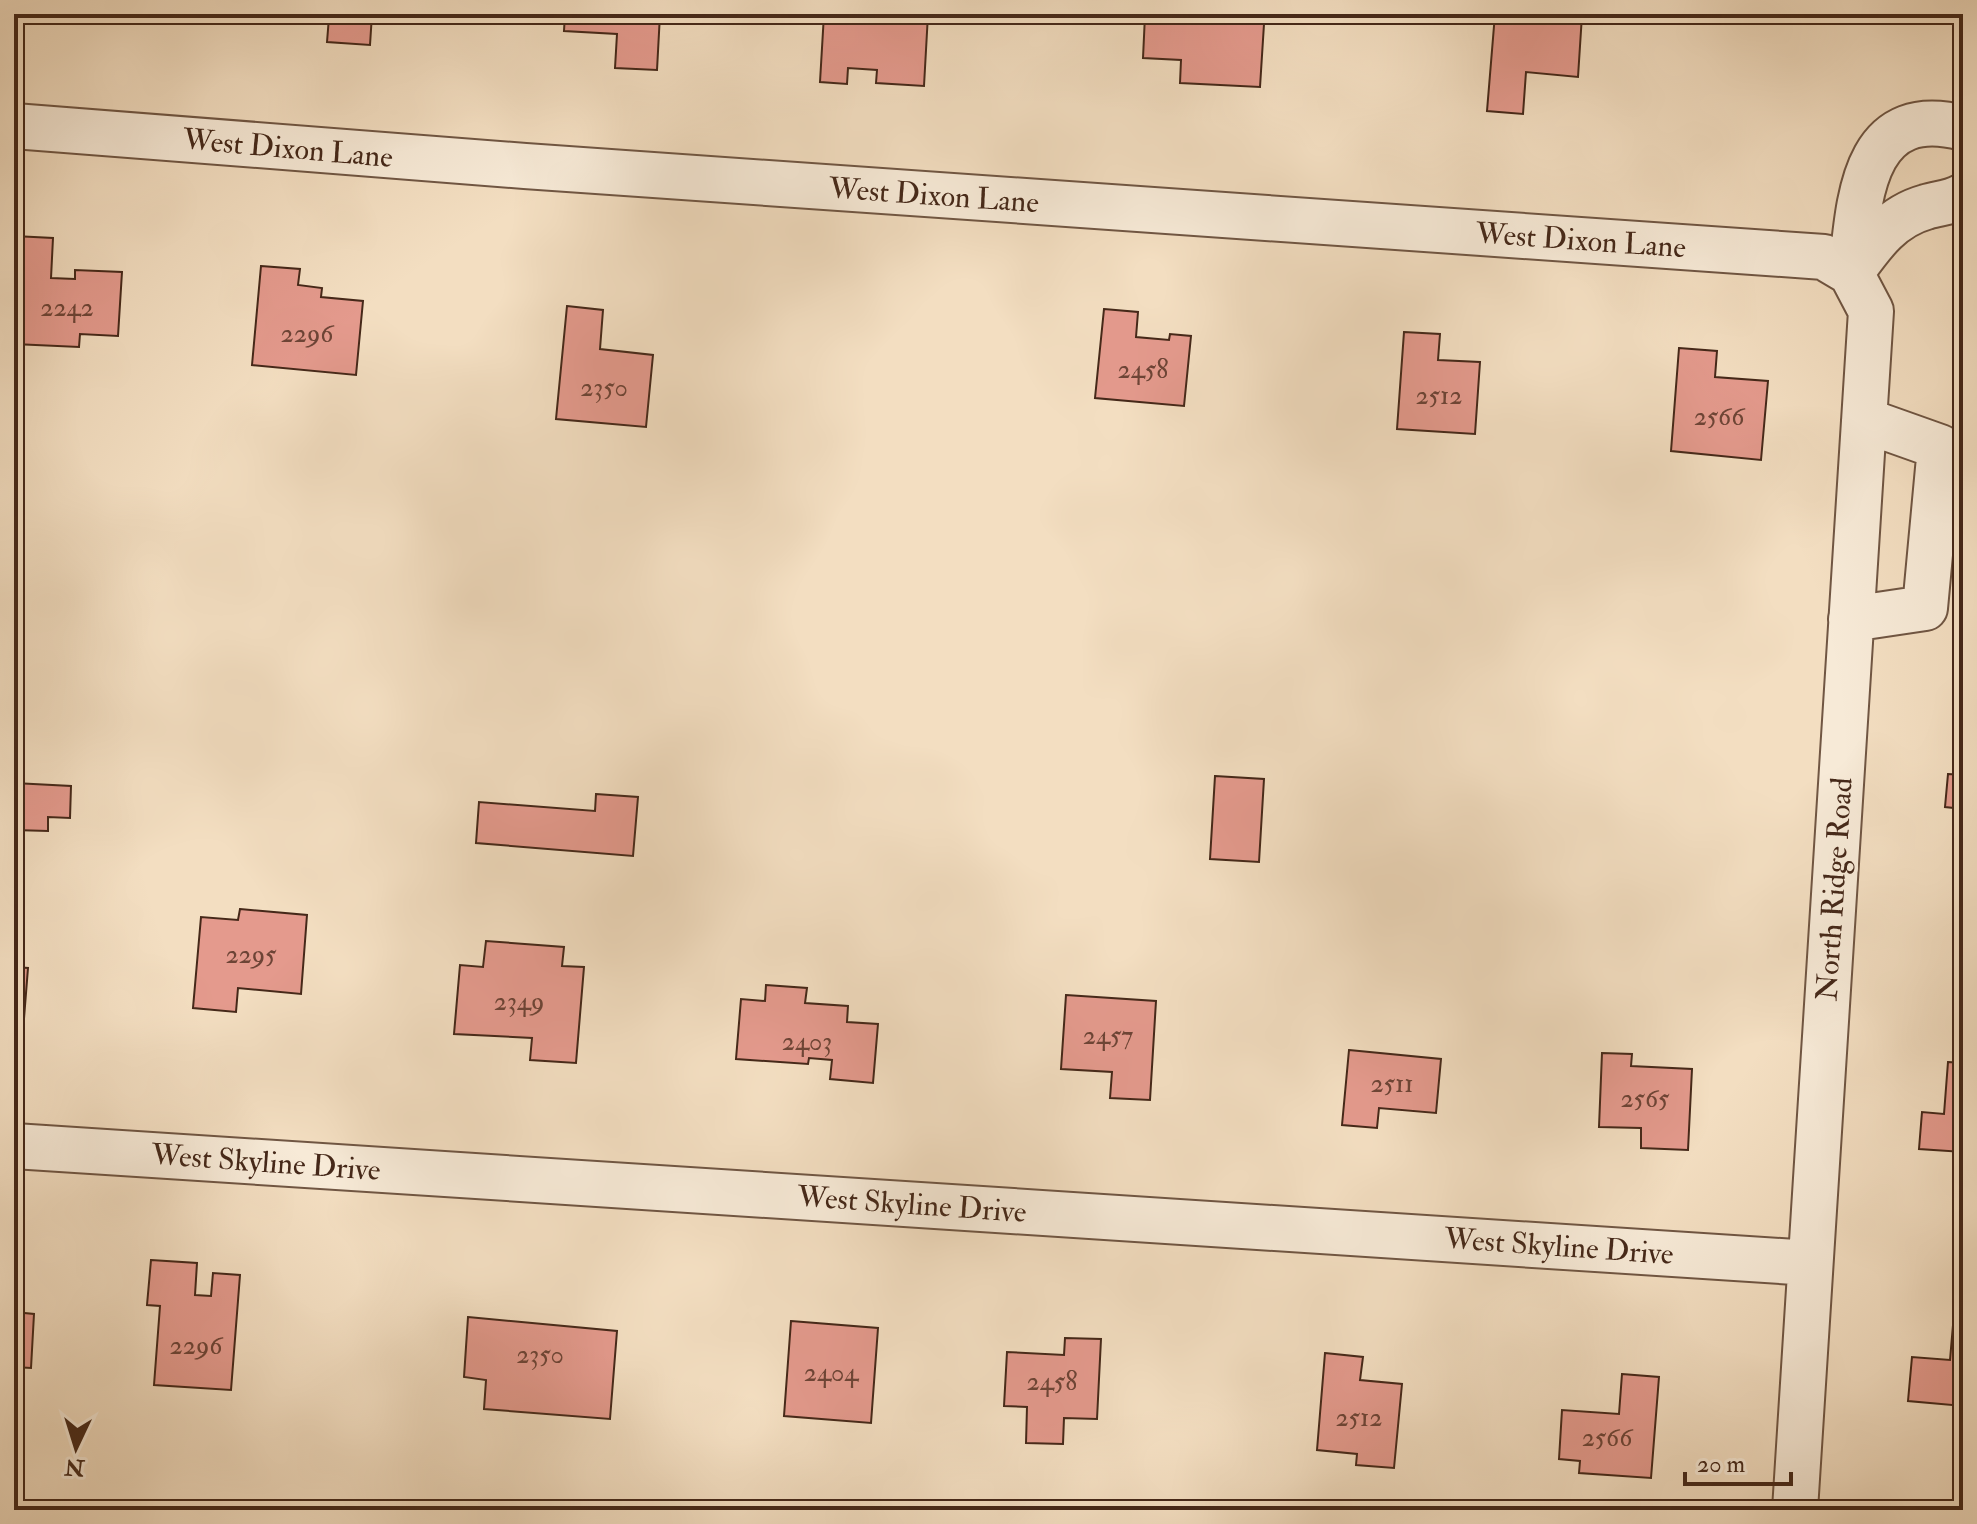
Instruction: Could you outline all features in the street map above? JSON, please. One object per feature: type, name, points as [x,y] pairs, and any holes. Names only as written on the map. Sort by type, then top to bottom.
[{"type":"street","points":[[1851,273],[1860,199],[1868,168],[1888,137],[1916,125],[1942,122],[1963,128]]},
{"type":"street","name":"West Dixon Lane","points":[[14,126],[525,166],[1824,257],[1851,273]]},
{"type":"street","points":[[1851,273],[1879,234],[1903,215],[1953,202],[1963,196]]},
{"type":"street","name":"North Ridge Road","points":[[1795,1510],[1871,311],[1851,273]]},
{"type":"street","points":[[1851,619],[1925,608],[1940,447],[1864,420]]},
{"type":"street","name":"West Skyline Drive","points":[[14,1146],[1810,1263]]},
{"type":"building","points":[[296,14],[372,14],[370,45],[327,42],[329,17]]},
{"type":"building","points":[[565,14],[660,14],[657,70],[615,68],[617,34],[564,31]]},
{"type":"building","points":[[824,14],[928,14],[924,86],[876,83],[877,70],[848,68],[847,84],[820,82]]},
{"type":"building","points":[[1190,14],[1223,14],[1223,22],[1264,24],[1260,87],[1180,83],[1181,60],[1143,58],[1145,15],[1189,17]]},
{"type":"building","points":[[1495,14],[1582,15],[1578,77],[1526,72],[1523,114],[1487,111]]},
{"type":"building","points":[[14,236],[53,238],[51,278],[75,279],[75,270],[122,272],[118,336],[80,334],[79,347],[14,344]]},
{"type":"building","points":[[261,266],[300,269],[298,285],[322,288],[321,297],[363,301],[356,375],[252,365]]},
{"type":"building","points":[[567,306],[603,310],[600,349],[653,355],[646,427],[556,419]]},
{"type":"building","points":[[1104,309],[1138,312],[1136,337],[1169,340],[1170,334],[1191,336],[1184,406],[1095,398]]},
{"type":"building","points":[[1404,332],[1440,334],[1438,360],[1480,362],[1475,434],[1397,429]]},
{"type":"building","points":[[1679,348],[1717,351],[1715,377],[1768,381],[1761,460],[1671,451]]},
{"type":"building","points":[[1960,536],[1963,537],[1963,574],[1957,574]]},
{"type":"building","points":[[1948,774],[1963,775],[1963,809],[1945,807]]},
{"type":"building","points":[[1215,776],[1264,779],[1259,862],[1210,859]]},
{"type":"building","points":[[14,783],[71,786],[70,818],[48,817],[48,831],[14,830]]},
{"type":"building","points":[[596,794],[638,797],[633,856],[476,843],[479,802],[595,811]]},
{"type":"building","points":[[240,909],[307,915],[301,994],[238,988],[236,1012],[193,1008],[201,917],[238,920]]},
{"type":"building","points":[[486,941],[564,947],[562,966],[584,967],[576,1063],[530,1060],[532,1038],[454,1034],[460,965],[483,967]]},
{"type":"building","points":[[14,967],[28,968],[23,1031],[14,1030]]},
{"type":"building","points":[[766,985],[807,988],[805,1003],[848,1006],[847,1022],[878,1024],[873,1083],[830,1079],[832,1060],[809,1058],[808,1064],[736,1059],[741,999],[765,1001]]},
{"type":"building","points":[[1066,995],[1156,1001],[1150,1100],[1110,1098],[1112,1072],[1061,1069]]},
{"type":"building","points":[[1349,1050],[1441,1059],[1436,1113],[1379,1108],[1377,1128],[1342,1125]]},
{"type":"building","points":[[1602,1053],[1632,1054],[1631,1066],[1692,1069],[1688,1150],[1641,1148],[1641,1128],[1599,1127]]},
{"type":"building","points":[[1948,1062],[1963,1063],[1963,1152],[1919,1149],[1922,1112],[1944,1114]]},
{"type":"building","points":[[151,1260],[197,1263],[195,1295],[211,1296],[213,1273],[240,1275],[231,1390],[154,1385],[160,1306],[147,1305]]},
{"type":"building","points":[[1955,1302],[1963,1302],[1963,1406],[1908,1401],[1912,1357],[1950,1360]]},
{"type":"building","points":[[14,1312],[34,1314],[31,1368],[14,1367]]},
{"type":"building","points":[[468,1317],[617,1331],[610,1419],[484,1409],[486,1380],[464,1377]]},
{"type":"building","points":[[791,1321],[878,1328],[871,1423],[784,1416]]},
{"type":"building","points":[[1065,1338],[1101,1339],[1097,1419],[1064,1418],[1063,1444],[1026,1443],[1027,1407],[1004,1406],[1007,1352],[1064,1355]]},
{"type":"building","points":[[1325,1353],[1363,1357],[1360,1380],[1402,1384],[1394,1468],[1356,1465],[1357,1454],[1317,1450]]},
{"type":"building","points":[[1622,1374],[1659,1377],[1651,1478],[1579,1473],[1580,1461],[1559,1459],[1562,1410],[1619,1414]]}]
